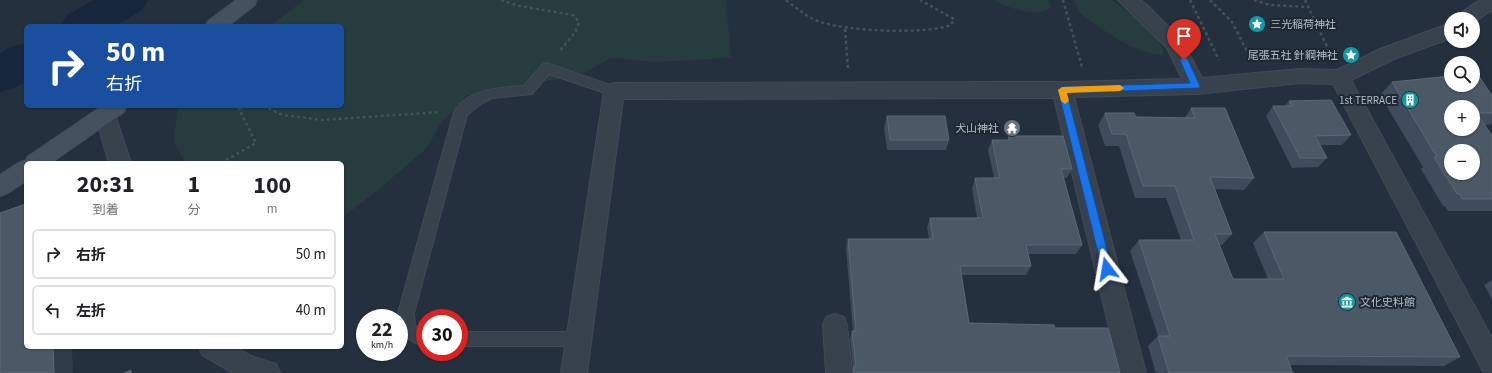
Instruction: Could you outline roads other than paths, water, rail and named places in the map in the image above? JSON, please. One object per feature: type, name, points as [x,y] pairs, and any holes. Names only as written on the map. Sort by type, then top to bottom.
[{"type":"street","points":[[218,24],[248,0]]},
{"type":"street","points":[[1127,0],[1140,10],[1174,44],[1196,86]]},
{"type":"street","points":[[1476,12],[1492,1]]},
{"type":"street","points":[[574,373],[614,91],[1062,90],[1196,86],[1300,76],[1387,54],[1444,33]]},
{"type":"street","points":[[1336,68],[1492,363]]},
{"type":"street","points":[[1062,90],[1133,373]]},
{"type":"street","points":[[38,161],[111,111],[120,161]]},
{"type":"street","points":[[0,187],[24,170]]},
{"type":"street","points":[[835,325],[839,373]]},
{"type":"street","points":[[215,349],[245,366],[268,373]]},
{"type":"lane","points":[[416,336],[408,330],[406,325],[406,314],[461,112],[478,98],[487,94],[496,92],[527,91],[546,68],[614,91]]},
{"type":"lane","points":[[468,339],[579,340]]},
{"type":"waterway","points":[[85,24],[127,0]]},
{"type":"waterway","points":[[0,75],[24,60]]},
{"type":"place","name":"三光稲荷神社","points":[[1257,24]]},
{"type":"place","name":"尾張五社 針綱神社","points":[[1351,55]]},
{"type":"place","name":"1st TERRACE","points":[[1410,100]]},
{"type":"place","name":"犬山神社","points":[[1012,128]]},
{"type":"place","name":"文化史料館","points":[[1347,302]]}]
